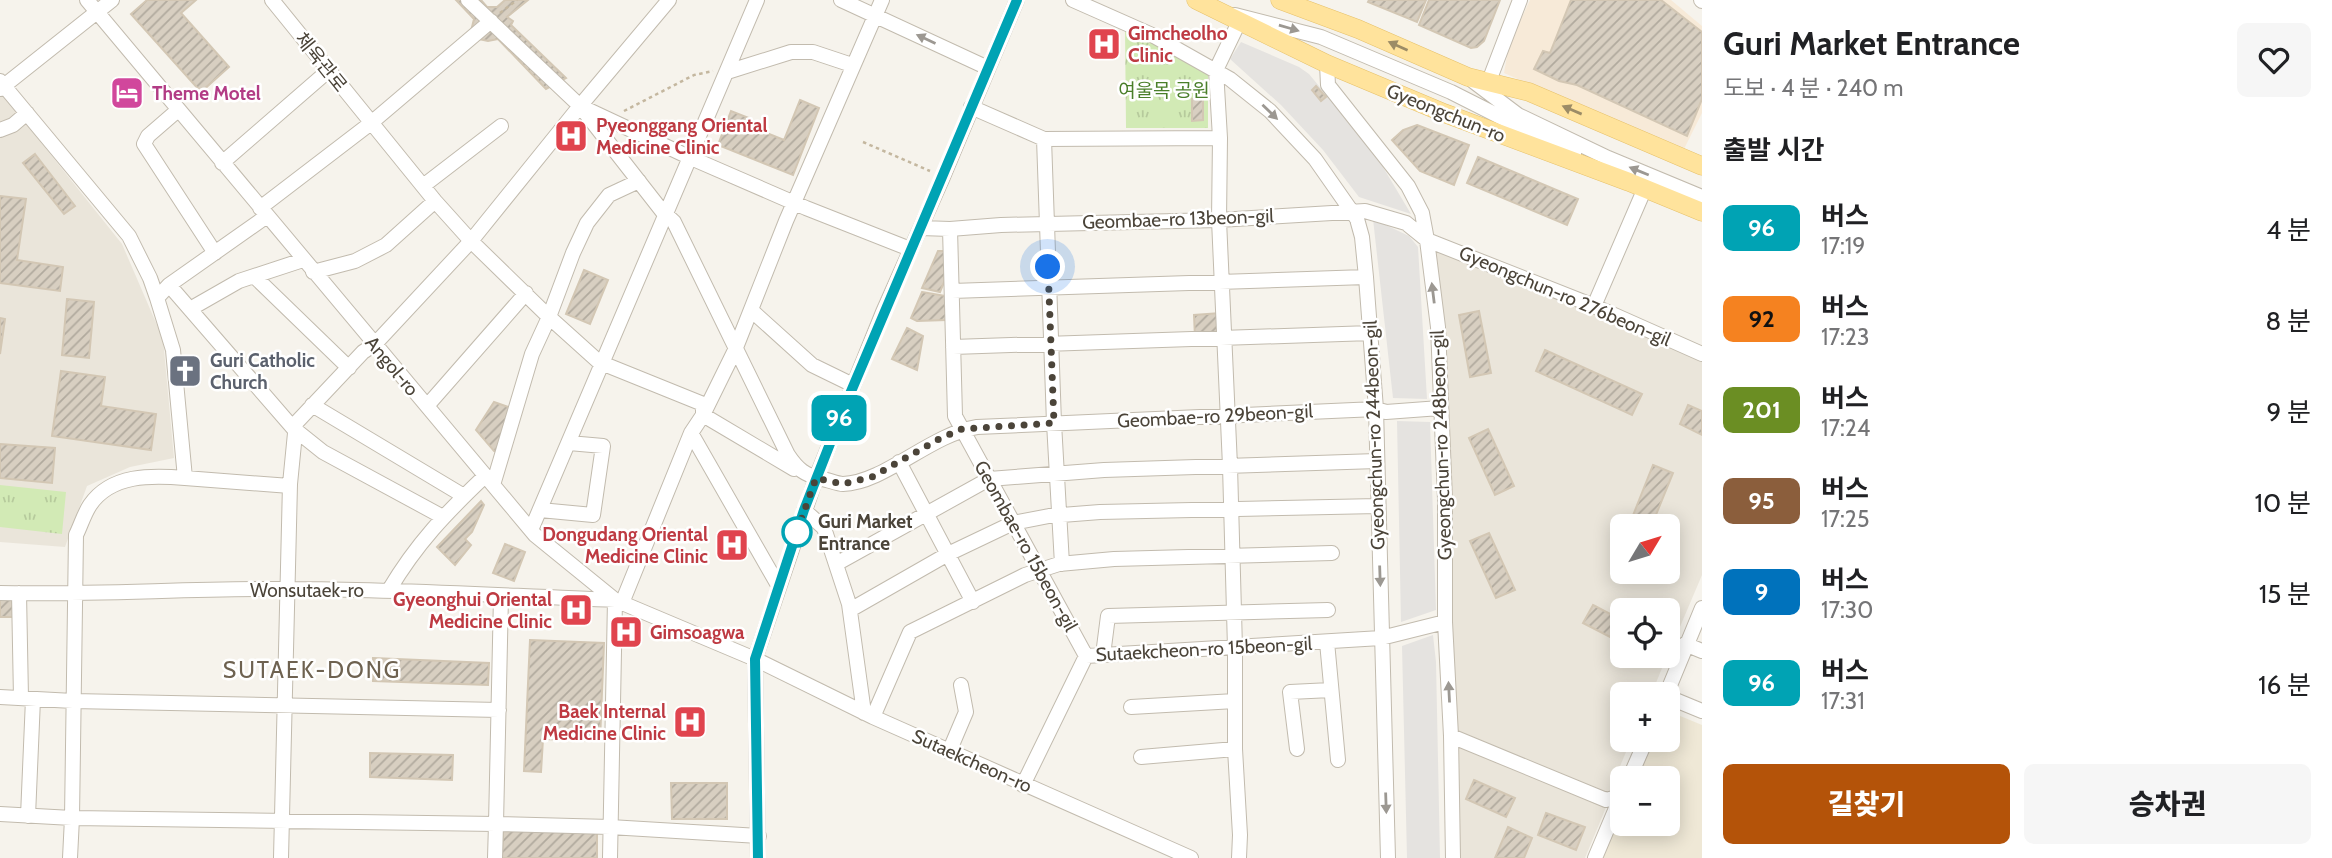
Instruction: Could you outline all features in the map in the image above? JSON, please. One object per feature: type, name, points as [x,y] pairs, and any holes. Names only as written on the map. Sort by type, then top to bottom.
[{"type":"main road","name":"Gyeongchun-ro","points":[[1196,0],[1327,64],[1444,113],[1702,212]]},
{"type":"main road","points":[[1280,0],[1358,29],[1468,77],[1529,92],[1702,166]]},
{"type":"street","name":"Angol-ro","points":[[87,0],[531,530],[618,601],[755,659]]},
{"type":"street","points":[[112,0],[1,85],[129,236],[150,278],[173,349],[185,478]]},
{"type":"street","name":"체육관로","points":[[272,0],[435,201],[471,241],[550,317],[603,363]]},
{"type":"street","points":[[468,0],[580,106],[674,222],[788,456],[800,472]]},
{"type":"street","points":[[281,858],[290,486],[296,423],[363,352],[375,344],[471,241],[669,0]]},
{"type":"street","points":[[531,530],[757,0]]},
{"type":"street","points":[[841,0],[988,68]]},
{"type":"street","points":[[610,858],[618,601],[691,433],[703,415],[735,350],[852,65],[883,0]]},
{"type":"street","points":[[758,858],[755,659],[816,478],[910,249],[1017,0]]},
{"type":"street","name":"Gyeongchun-ro 244beon-gil","points":[[1073,0],[1152,35],[1216,70],[1240,87],[1278,120],[1315,159],[1353,212],[1362,237],[1376,409],[1388,858]]},
{"type":"street","points":[[1489,81],[1520,0]]},
{"type":"street","points":[[1238,858],[1240,835],[1235,749],[1230,466],[1219,220],[1220,138],[1216,70],[1231,18],[1245,16],[1333,42],[1451,92],[1637,185],[1594,306]]},
{"type":"street","points":[[157,298],[170,285],[215,253],[491,21]]},
{"type":"street","points":[[727,72],[791,52],[813,52],[852,65]]},
{"type":"street","name":"Gyeongchun-ro 248beon-gil","points":[[1327,64],[1328,85],[1408,186],[1422,213],[1427,240],[1438,327],[1445,499],[1445,622],[1451,736],[1453,858]]},
{"type":"street","points":[[222,163],[328,71]]},
{"type":"street","points":[[1468,77],[1518,114],[1608,158],[1702,197]]},
{"type":"street","points":[[580,106],[795,204],[910,249]]},
{"type":"street","points":[[971,107],[1044,139],[1220,138]]},
{"type":"street","points":[[178,110],[148,136],[144,144],[215,253]]},
{"type":"street","points":[[0,130],[13,125],[27,113]]},
{"type":"street","points":[[423,186],[501,126]]},
{"type":"street","points":[[1044,139],[1056,474],[1062,564]]},
{"type":"street","points":[[389,590],[410,555],[443,517],[464,496],[489,480],[532,355],[587,223],[609,195],[639,181]]},
{"type":"street","points":[[313,272],[355,261],[386,245],[435,201]]},
{"type":"street","name":"Geombae-ro 13beon-gil","points":[[921,228],[1219,220],[1365,211],[1405,223],[1427,240]]},
{"type":"street","name":"Geombae-ro 15beon-gil","points":[[950,229],[955,416],[1086,656]]},
{"type":"street","name":"Gyeongchun-ro 276beon-gil","points":[[1427,240],[1594,306],[1702,354]]},
{"type":"street","points":[[190,309],[239,281],[303,260]]},
{"type":"street","points":[[254,277],[349,368]]},
{"type":"street","points":[[952,291],[1366,277]]},
{"type":"street","points":[[170,285],[296,430],[323,452],[443,517]]},
{"type":"street","points":[[427,406],[526,293]]},
{"type":"street","points":[[751,310],[812,365],[853,385]]},
{"type":"street","points":[[953,347],[1371,333]]},
{"type":"street","name":"Geombae-ro 29beon-gil","points":[[603,363],[703,404],[703,415],[800,472],[843,484],[872,477],[962,429],[1227,415],[1376,409],[1387,412],[1440,408]]},
{"type":"street","points":[[312,405],[464,496]]},
{"type":"street","points":[[691,433],[778,585]]},
{"type":"street","points":[[540,510],[593,515],[603,446],[569,443]]},
{"type":"street","points":[[836,564],[989,479],[1377,461]]},
{"type":"street","points":[[899,462],[973,603]]},
{"type":"street","points":[[70,858],[76,535],[91,504],[115,482],[157,475],[290,486]]},
{"type":"street","points":[[850,610],[948,554],[1013,523],[1059,516],[1378,506]]},
{"type":"street","points":[[804,510],[824,528],[836,564],[850,610],[868,715]]},
{"type":"street","points":[[868,715],[910,632],[1026,575],[1062,564],[1114,559],[1332,553]]},
{"type":"street","name":"Wonsutaek-ro","points":[[0,593],[389,590],[618,601]]},
{"type":"street","points":[[19,593],[27,698],[28,816]]},
{"type":"street","points":[[495,858],[501,597]]},
{"type":"street","points":[[1672,682],[1685,644],[1702,608]]},
{"type":"street","points":[[1103,655],[1108,616],[1328,610]]},
{"type":"street","name":"Sutaekcheon-ro 15beon-gil","points":[[1023,785],[1086,656],[1381,638],[1445,622]]},
{"type":"street","points":[[1327,642],[1338,760]]},
{"type":"street","points":[[1685,644],[1702,651]]},
{"type":"street","name":"Sutaekcheon-ro","points":[[755,659],[949,752],[1191,858]]},
{"type":"street","points":[[949,752],[966,712],[961,685]]},
{"type":"street","points":[[1297,749],[1290,692],[1331,690]]},
{"type":"street","points":[[0,697],[499,710]]},
{"type":"street","points":[[1131,707],[1235,701]]},
{"type":"street","points":[[1680,702],[1702,711]]},
{"type":"street","points":[[1451,736],[1605,800],[1610,799]]},
{"type":"street","points":[[1141,757],[1235,749]]},
{"type":"street","points":[[0,814],[72,818],[610,827],[759,836]]},
{"type":"street","points":[[1595,858],[1610,823]]},
{"type":"path","points":[[491,21],[517,0]]},
{"type":"path","points":[[611,119],[694,75],[709,70],[727,72]]},
{"type":"path","points":[[863,142],[943,177]]},
{"type":"shaded area","points":[[1530,0],[1671,0],[1702,26],[1702,113],[1683,151],[1504,73],[1509,45]]},
{"type":"shaded area","points":[[1241,42],[1309,74],[1374,152],[1411,214],[1359,197],[1323,150],[1281,105],[1230,59]]},
{"type":"shaded area","points":[[0,91],[122,244],[163,339],[174,458],[130,467],[87,486],[65,547],[0,542]]},
{"type":"shaded area","points":[[1373,219],[1409,236],[1418,247],[1427,399],[1393,398]]},
{"type":"shaded area","points":[[1430,246],[1702,359],[1702,575],[1680,627],[1680,598],[1610,598],[1610,668],[1662,668],[1656,682],[1610,682],[1610,752],[1626,752],[1620,766],[1610,766],[1610,790],[1606,800],[1448,727]]},
{"type":"shaded area","points":[[1397,421],[1430,422],[1436,610],[1401,622]]},
{"type":"shaded area","points":[[1433,635],[1436,662],[1440,858],[1407,858],[1402,646]]},
{"type":"shaded area","points":[[1680,716],[1702,725],[1702,858],[1594,858],[1610,821],[1610,836],[1680,836],[1680,766],[1634,766],[1640,752],[1680,752]]},
{"type":"shaded area","points":[[1449,743],[1607,805],[1585,858],[1449,858]]},
{"type":"green space","name":"여울목 공원","points":[[1125,28],[1208,72],[1208,128],[1126,128]]},
{"type":"green space","points":[[0,485],[66,492],[62,534],[0,527]]},
{"type":"building","points":[[147,0],[196,0],[181,13],[229,67],[201,92],[131,14]]},
{"type":"building","points":[[456,0],[481,0],[487,7],[497,7],[505,0],[528,0],[507,17],[513,21],[511,25],[566,78],[546,89],[498,39],[479,39],[471,31],[474,19]]},
{"type":"building","points":[[1426,0],[1417,22],[1368,2]]},
{"type":"building","points":[[1429,0],[1500,0],[1484,41],[1471,48],[1419,25]]},
{"type":"building","points":[[1571,0],[1661,0],[1702,32],[1702,99],[1687,136],[1577,85],[1559,81],[1534,69],[1543,51],[1550,53]]},
{"type":"building","points":[[1316,86],[1326,97],[1321,101],[1312,90]]},
{"type":"building","points":[[1192,99],[1203,99],[1203,120],[1192,121]]},
{"type":"building","points":[[800,100],[819,108],[793,175],[718,145],[731,111],[749,118],[747,125],[784,140]]},
{"type":"building","points":[[1417,125],[1469,145],[1454,185],[1420,171],[1392,140],[1403,130]]},
{"type":"building","points":[[35,154],[75,206],[64,214],[23,163]]},
{"type":"building","points":[[1478,157],[1578,199],[1567,225],[1467,183]]},
{"type":"building","points":[[0,196],[26,199],[17,260],[63,267],[60,291],[0,283]]},
{"type":"building","points":[[938,251],[946,251],[947,275],[940,292],[922,288]]},
{"type":"building","points":[[584,270],[608,280],[590,324],[566,314]]},
{"type":"building","points":[[922,292],[946,296],[946,320],[917,321],[911,318]]},
{"type":"building","points":[[67,299],[94,302],[89,358],[62,355]]},
{"type":"building","points":[[1479,311],[1491,373],[1470,377],[1459,315]]},
{"type":"building","points":[[1220,313],[1219,337],[1195,338],[1194,315]]},
{"type":"building","points":[[0,318],[5,319],[0,354]]},
{"type":"building","points":[[907,328],[923,336],[917,370],[892,359]]},
{"type":"building","points":[[1545,350],[1642,394],[1632,415],[1536,371]]},
{"type":"building","points":[[61,371],[105,377],[101,406],[156,414],[151,450],[52,436]]},
{"type":"building","points":[[494,402],[511,408],[498,453],[476,430]]},
{"type":"building","points":[[1688,405],[1702,411],[1702,435],[1680,424]]},
{"type":"building","points":[[1488,429],[1514,486],[1495,495],[1469,438]]},
{"type":"building","points":[[0,444],[55,448],[52,483],[0,478]]},
{"type":"building","points":[[1653,465],[1673,473],[1656,514],[1634,514]]},
{"type":"building","points":[[481,501],[484,505],[472,532],[465,539],[471,545],[455,565],[437,547]]},
{"type":"building","points":[[1489,533],[1515,590],[1496,598],[1470,541]]},
{"type":"building","points":[[505,544],[525,552],[514,581],[493,573]]},
{"type":"building","points":[[0,593],[19,593],[20,617],[0,617]]},
{"type":"building","points":[[1593,605],[1610,614],[1610,637],[1583,623]]},
{"type":"building","points":[[530,640],[604,643],[600,741],[543,739],[541,772],[524,771]]},
{"type":"building","points":[[373,658],[489,663],[488,685],[373,681]]},
{"type":"building","points":[[370,753],[453,755],[452,780],[370,777]]},
{"type":"building","points":[[1474,780],[1515,798],[1506,817],[1466,799]]},
{"type":"building","points":[[671,783],[727,783],[727,819],[672,819]]},
{"type":"building","points":[[1546,813],[1585,827],[1576,850],[1538,835]]},
{"type":"building","points":[[1508,827],[1532,838],[1524,858],[1495,858]]},
{"type":"building","points":[[503,830],[597,833],[597,858],[502,858]]},
{"type":"bus line","name":"96","points":[[758,858],[755,659],[816,478],[902,267],[1017,0]]},
{"type":"place","name":"Gimcheolho Clinic","points":[[1104,44]]},
{"type":"place","name":"Theme Motel","points":[[127,93]]},
{"type":"place","name":"Pyeonggang Oriental Medicine Clinic","points":[[571,136]]},
{"type":"place","name":"Guri Catholic Church","points":[[185,371]]},
{"type":"place","name":"Guri Market Entrance","points":[[797,532]]},
{"type":"place","name":"Dongudang Oriental Medicine Clinic","points":[[732,545]]},
{"type":"place","name":"Gyeonghui Oriental Medicine Clinic","points":[[576,610]]},
{"type":"place","name":"Gimsoagwa","points":[[626,632]]},
{"type":"place","name":"Baek Internal Medicine Clinic","points":[[690,722]]},
{"type":"district","name":"SUTAEK-DONG","points":[[312,670]]},
{"type":"route","points":[[797,532],[795,537],[816,478],[843,484],[872,477],[962,429],[1054,423],[1048,267]]}]
